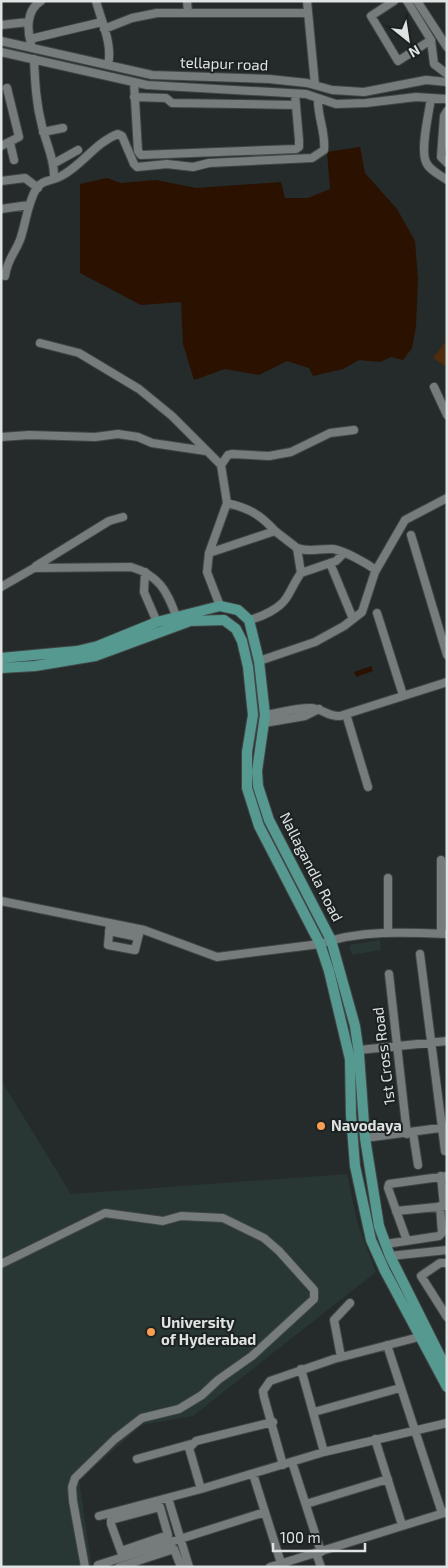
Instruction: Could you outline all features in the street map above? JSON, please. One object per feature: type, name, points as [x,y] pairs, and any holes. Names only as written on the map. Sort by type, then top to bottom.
[{"type":"main road","name":"Nallagandla Road","points":[[1,668],[71,662],[157,622],[220,606]]},
{"type":"main road","points":[[220,606],[238,610],[249,620]]},
{"type":"main road","name":"Nallagandla Road","points":[[1,658],[99,650],[190,621],[224,620],[236,630],[242,641],[248,666],[252,712],[247,752],[247,788],[252,807],[320,944],[336,998],[350,1059],[354,1158],[371,1240],[419,1337],[447,1386]]},
{"type":"main road","name":"Nallagandla Road","points":[[249,620],[259,661],[264,719],[256,771],[258,786],[268,820],[331,940],[355,1026],[365,1138],[376,1212],[390,1256],[443,1356],[446,1368]]},
{"type":"street","points":[[32,48],[28,22],[32,4],[41,1]]},
{"type":"street","points":[[96,1],[103,26],[108,64]]},
{"type":"street","points":[[187,1],[188,13]]},
{"type":"street","points":[[307,1],[316,85]]},
{"type":"street","points":[[394,1],[370,16],[398,61],[431,40]]},
{"type":"street","points":[[407,1],[431,40],[434,64],[447,74]]},
{"type":"street","points":[[417,1],[447,47]]},
{"type":"street","points":[[30,39],[103,26],[157,13],[308,12]]},
{"type":"street","points":[[1,26],[28,22]]},
{"type":"street","name":"tellapur road","points":[[1,42],[152,75],[260,78],[316,85],[332,90],[364,92],[426,80],[447,82]]},
{"type":"street","points":[[1,52],[134,83],[295,94],[318,98],[336,104],[366,103],[416,97],[447,99]]},
{"type":"street","points":[[34,59],[35,91],[43,132],[53,164],[54,179]]},
{"type":"street","points":[[260,78],[260,92]]},
{"type":"street","points":[[134,83],[138,151],[141,155],[296,149],[299,145],[295,94]]},
{"type":"street","points":[[1,146],[19,137],[7,88]]},
{"type":"street","points":[[209,103],[210,89]]},
{"type":"street","points":[[134,95],[166,98],[172,103],[296,105]]},
{"type":"street","points":[[6,276],[9,259],[20,240],[28,205],[38,188],[45,181],[54,179],[72,169],[108,139],[118,134],[124,138],[134,164],[137,167],[167,164],[193,167],[209,163],[312,158],[324,150],[322,126],[317,111],[318,98]]},
{"type":"street","points":[[431,98],[424,149],[425,161],[430,168],[447,180]]},
{"type":"street","points":[[447,111],[444,116],[441,157],[447,163]]},
{"type":"street","points":[[43,132],[63,128]]},
{"type":"street","points":[[10,143],[14,160]]},
{"type":"street","points":[[53,164],[78,150]]},
{"type":"street","points":[[1,181],[25,178],[38,188]]},
{"type":"street","points":[[1,208],[28,205]]},
{"type":"street","points":[[40,343],[79,353],[139,389],[172,416],[222,465]]},
{"type":"street","points":[[434,387],[447,415]]},
{"type":"street","points":[[220,606],[207,572],[209,553],[227,503],[222,465],[228,455],[269,456],[291,452],[330,433],[354,430]]},
{"type":"street","points":[[1,437],[29,435],[95,437],[118,434],[179,449],[206,451]]},
{"type":"street","points":[[259,661],[316,644],[353,619],[364,609],[376,570],[405,520],[447,498]]},
{"type":"street","points":[[227,503],[249,508],[259,514],[275,531],[297,548],[309,552],[333,549],[361,560],[376,570]]},
{"type":"street","points":[[1,587],[101,525],[123,517]]},
{"type":"street","points":[[209,553],[275,531]]},
{"type":"street","points":[[411,535],[447,655]]},
{"type":"street","points":[[297,548],[301,573]]},
{"type":"street","points":[[249,620],[271,611],[287,598],[292,584],[301,573],[330,563],[343,554]]},
{"type":"street","points":[[330,563],[353,619]]},
{"type":"street","points":[[34,568],[131,567],[145,572],[168,593],[176,616]]},
{"type":"street","points":[[145,572],[144,592],[157,622]]},
{"type":"street","points":[[377,613],[403,695]]},
{"type":"street","points":[[264,719],[309,708],[319,709],[329,716],[346,714],[447,682]]},
{"type":"street","points":[[346,714],[368,787]]},
{"type":"street","points":[[1,901],[139,933],[218,957],[388,933],[444,934],[441,860]]},
{"type":"street","points":[[388,878],[388,933]]},
{"type":"street","points":[[109,927],[108,945],[135,950],[139,933]]},
{"type":"street","points":[[420,954],[444,1128],[445,1151]]},
{"type":"street","name":"1st Cross Road","points":[[388,974],[410,1133],[418,1165]]},
{"type":"street","points":[[358,1050],[447,1041]]},
{"type":"street","points":[[365,1138],[444,1128]]},
{"type":"street","points":[[386,1244],[407,1241],[439,1236],[442,1233],[444,1176],[390,1182],[388,1188],[407,1241]]},
{"type":"street","points":[[372,1188],[383,1187]]},
{"type":"street","points":[[396,1211],[444,1206]]},
{"type":"street","points":[[1,1264],[105,1212],[126,1217],[163,1221],[181,1216],[208,1219],[223,1218],[264,1238],[306,1278],[314,1290],[314,1299],[252,1356],[185,1406],[142,1418],[115,1439],[75,1478],[72,1487],[73,1501],[84,1567]]},
{"type":"street","points":[[390,1256],[447,1250]]},
{"type":"street","points":[[447,1263],[440,1263],[421,1276],[447,1317]]},
{"type":"street","points":[[341,1357],[334,1320],[350,1304]]},
{"type":"street","points":[[283,1465],[273,1422],[264,1397],[266,1385],[270,1381],[341,1357],[419,1337]]},
{"type":"street","points":[[270,1567],[444,1512],[400,1388],[387,1345]]},
{"type":"street","points":[[301,1369],[324,1452]]},
{"type":"street","points":[[314,1412],[400,1388]]},
{"type":"street","points":[[138,1459],[191,1444],[196,1440],[273,1422]]},
{"type":"street","points":[[99,1516],[201,1489],[324,1452],[414,1429],[447,1424]]},
{"type":"street","points":[[375,1439],[402,1525]]},
{"type":"street","points":[[191,1444],[189,1448],[201,1489]]},
{"type":"street","points":[[292,1462],[306,1504],[319,1552],[321,1567]]},
{"type":"street","points":[[253,1474],[281,1563]]},
{"type":"street","points":[[306,1504],[388,1478]]},
{"type":"street","points":[[168,1498],[189,1567]]},
{"type":"street","points":[[98,1565],[168,1535],[160,1507],[110,1520],[122,1554]]},
{"type":"street","points":[[122,1554],[181,1540],[265,1512]]},
{"type":"street","points":[[119,1567],[174,1550],[182,1567]]},
{"type":"shaded area","points":[[360,147],[365,173],[397,209],[415,241],[418,279],[416,327],[412,348],[403,360],[391,357],[380,362],[359,360],[343,369],[313,376],[309,368],[287,361],[259,375],[225,369],[194,380],[183,344],[181,302],[141,305],[80,273],[80,184],[107,178],[121,183],[156,180],[196,188],[281,182],[285,198],[308,198],[330,189],[327,152]]},
{"type":"shaded area","points":[[447,340],[447,364],[445,366],[433,358]]},
{"type":"shaded area","points":[[371,666],[373,671],[356,677],[354,672]]},
{"type":"shaded area","points":[[380,940],[381,950],[352,955],[349,945]]},
{"type":"shaded area","name":"University of Hyderabad","points":[[1,1080],[71,1194],[347,1174],[358,1225],[376,1272],[193,1416],[142,1425],[79,1480],[92,1567],[1,1567]]},
{"type":"place","name":"Navodaya","points":[[321,1126]]},
{"type":"place","name":"University of Hyderabad","points":[[151,1332]]}]
